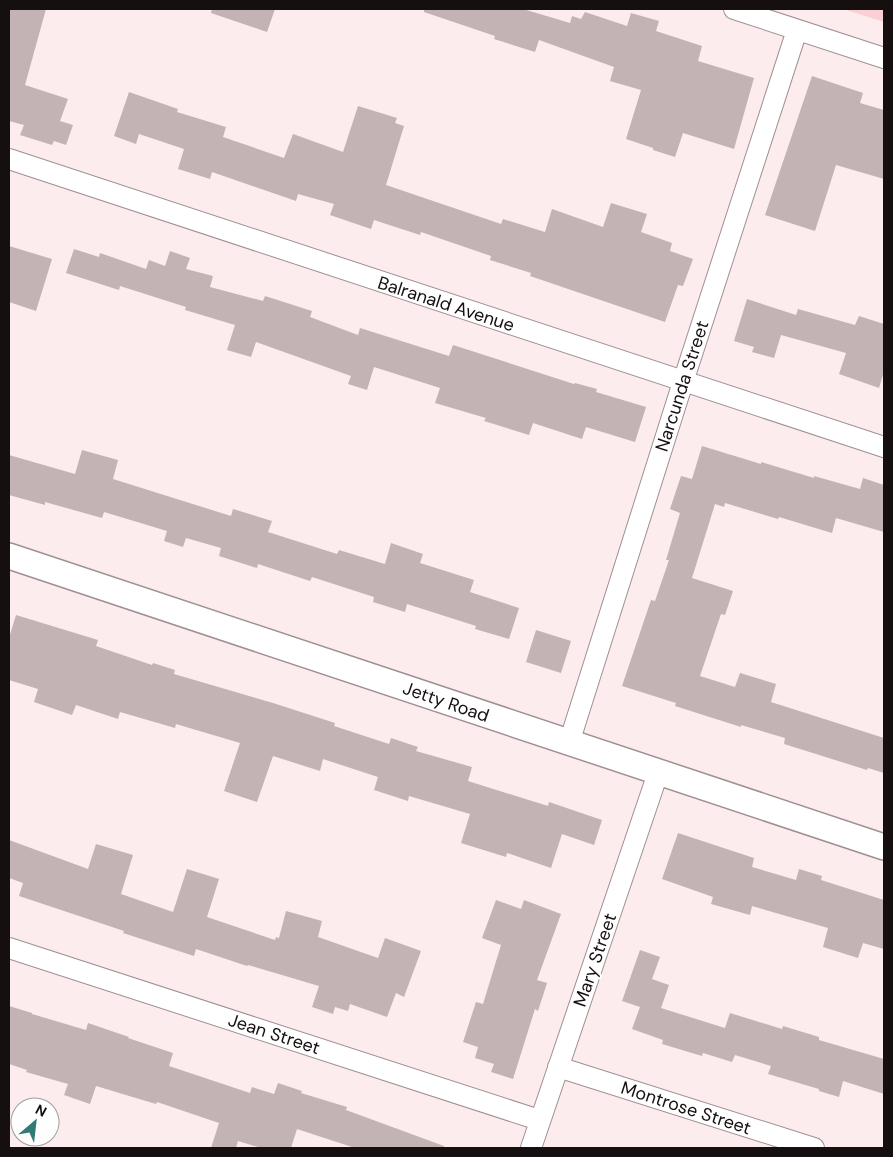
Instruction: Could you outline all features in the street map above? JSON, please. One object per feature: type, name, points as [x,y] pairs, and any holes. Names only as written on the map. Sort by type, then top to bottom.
[{"type":"street","points":[[734,9],[884,58]]},
{"type":"street","name":"Narcunda Street","points":[[570,743],[683,382],[797,30]]},
{"type":"street","name":"Balranald Avenue","points":[[9,160],[884,447]]},
{"type":"street","name":"Jetty Road","points":[[9,556],[884,847]]},
{"type":"street","name":"Mary Street","points":[[531,1148],[658,772]]},
{"type":"street","name":"Jean Street","points":[[9,948],[539,1120]]},
{"type":"street","name":"Montrose Street","points":[[558,1067],[814,1148]]},
{"type":"shaded area","points":[[843,9],[884,9],[884,22]]},
{"type":"building","points":[[9,9],[46,9],[25,85],[68,99],[60,121],[73,125],[66,145],[54,141],[52,145],[20,135],[24,125],[9,121]]},
{"type":"building","points":[[212,9],[275,9],[267,32],[211,13]]},
{"type":"building","points":[[424,9],[523,9],[570,23],[572,16],[581,19],[585,12],[627,26],[631,13],[659,21],[656,31],[702,46],[698,61],[754,78],[734,149],[683,133],[675,157],[626,139],[641,90],[610,81],[614,67],[539,40],[535,52],[494,39],[495,36],[424,12]]},
{"type":"building","points":[[812,76],[863,93],[860,103],[884,110],[884,179],[836,165],[815,231],[765,215]]},
{"type":"building","points":[[129,92],[178,109],[177,112],[226,127],[223,137],[284,158],[293,134],[343,152],[358,106],[397,118],[395,123],[404,126],[386,185],[501,224],[503,219],[545,232],[552,209],[603,227],[611,203],[647,214],[641,232],[672,243],[670,251],[693,259],[683,286],[678,285],[665,322],[530,276],[531,273],[490,260],[491,256],[421,232],[420,235],[374,220],[371,229],[330,215],[334,204],[298,194],[296,201],[212,172],[210,179],[178,169],[184,149],[139,134],[136,144],[114,136]]},
{"type":"building","points":[[9,246],[52,259],[36,311],[9,302]]},
{"type":"building","points":[[74,249],[99,257],[100,253],[146,269],[149,260],[165,266],[170,251],[190,258],[186,269],[213,276],[210,287],[263,301],[265,296],[312,311],[310,317],[358,335],[360,328],[449,356],[453,345],[574,384],[597,389],[596,392],[646,407],[635,442],[586,427],[582,439],[533,423],[529,435],[484,421],[486,418],[435,403],[440,388],[374,367],[367,390],[348,384],[351,376],[256,342],[251,357],[227,350],[235,325],[185,310],[186,307],[120,286],[119,290],[66,273]]},
{"type":"building","points":[[747,299],[796,315],[798,309],[855,325],[859,316],[884,324],[884,371],[879,388],[839,374],[846,353],[781,335],[774,358],[752,352],[754,347],[734,341]]},
{"type":"building","points":[[702,446],[761,464],[761,462],[860,489],[863,478],[884,485],[884,532],[836,518],[832,533],[725,503],[724,507],[715,504],[692,578],[733,591],[725,615],[721,614],[700,676],[735,687],[740,673],[776,684],[771,702],[884,738],[884,773],[868,768],[867,770],[784,744],[785,738],[741,725],[741,727],[675,706],[676,703],[622,686],[651,600],[655,601],[669,560],[666,560],[680,513],[670,509],[681,476],[692,479]]},
{"type":"building","points":[[82,450],[118,460],[113,479],[231,516],[233,509],[272,521],[268,532],[337,554],[339,550],[385,564],[391,543],[423,554],[420,563],[474,580],[470,592],[519,608],[509,639],[475,629],[476,626],[407,604],[405,612],[373,602],[374,597],[312,577],[310,581],[258,564],[257,568],[219,556],[221,548],[186,538],[183,547],[164,541],[167,531],[104,512],[102,518],[45,502],[45,505],[9,495],[9,455],[75,474]]},
{"type":"building","points":[[16,615],[98,640],[96,646],[152,665],[153,663],[175,670],[174,674],[335,723],[334,726],[389,744],[391,738],[418,747],[416,751],[472,767],[468,781],[548,806],[549,802],[602,820],[594,845],[562,834],[551,868],[507,853],[506,857],[461,843],[470,814],[409,796],[408,801],[374,790],[378,777],[323,759],[320,771],[273,756],[257,802],[224,791],[240,743],[176,724],[175,728],[120,712],[118,719],[76,705],[72,715],[34,702],[38,689],[9,680],[9,638]]},
{"type":"building","points":[[536,630],[571,641],[561,673],[526,662]]},
{"type":"building","points":[[678,833],[754,858],[752,867],[796,880],[799,869],[822,876],[821,880],[884,900],[884,949],[863,943],[858,958],[823,947],[828,928],[752,906],[750,915],[711,904],[713,897],[662,879]]},
{"type":"building","points":[[9,840],[88,869],[96,844],[133,855],[121,894],[173,912],[187,869],[219,879],[207,917],[275,940],[276,937],[279,938],[286,911],[322,921],[318,937],[378,958],[385,938],[421,951],[404,997],[396,993],[387,1017],[350,1004],[348,1011],[335,1007],[333,1014],[312,1007],[319,986],[247,966],[196,949],[194,956],[19,896],[23,883],[9,878]]},
{"type":"building","points":[[496,900],[521,909],[524,900],[561,914],[537,980],[547,983],[538,1011],[535,1009],[513,1079],[491,1072],[494,1064],[475,1058],[478,1047],[463,1042],[476,1002],[483,1004],[501,945],[482,938]]},
{"type":"building","points":[[640,950],[660,957],[652,979],[669,985],[661,1008],[725,1028],[730,1013],[782,1029],[783,1026],[819,1037],[819,1040],[884,1059],[884,1094],[843,1081],[839,1097],[768,1074],[771,1066],[735,1055],[732,1062],[703,1053],[702,1056],[662,1044],[663,1040],[632,1029],[640,1007],[622,1001]]},
{"type":"building","points":[[9,1006],[86,1030],[88,1023],[129,1037],[173,1053],[169,1066],[250,1093],[252,1087],[274,1094],[278,1083],[302,1091],[301,1093],[347,1107],[346,1110],[444,1146],[444,1148],[355,1148],[297,1129],[291,1148],[261,1148],[238,1141],[236,1148],[211,1148],[219,1123],[157,1102],[156,1104],[96,1086],[90,1104],[64,1095],[68,1084],[26,1072],[27,1070],[9,1064]]}]
